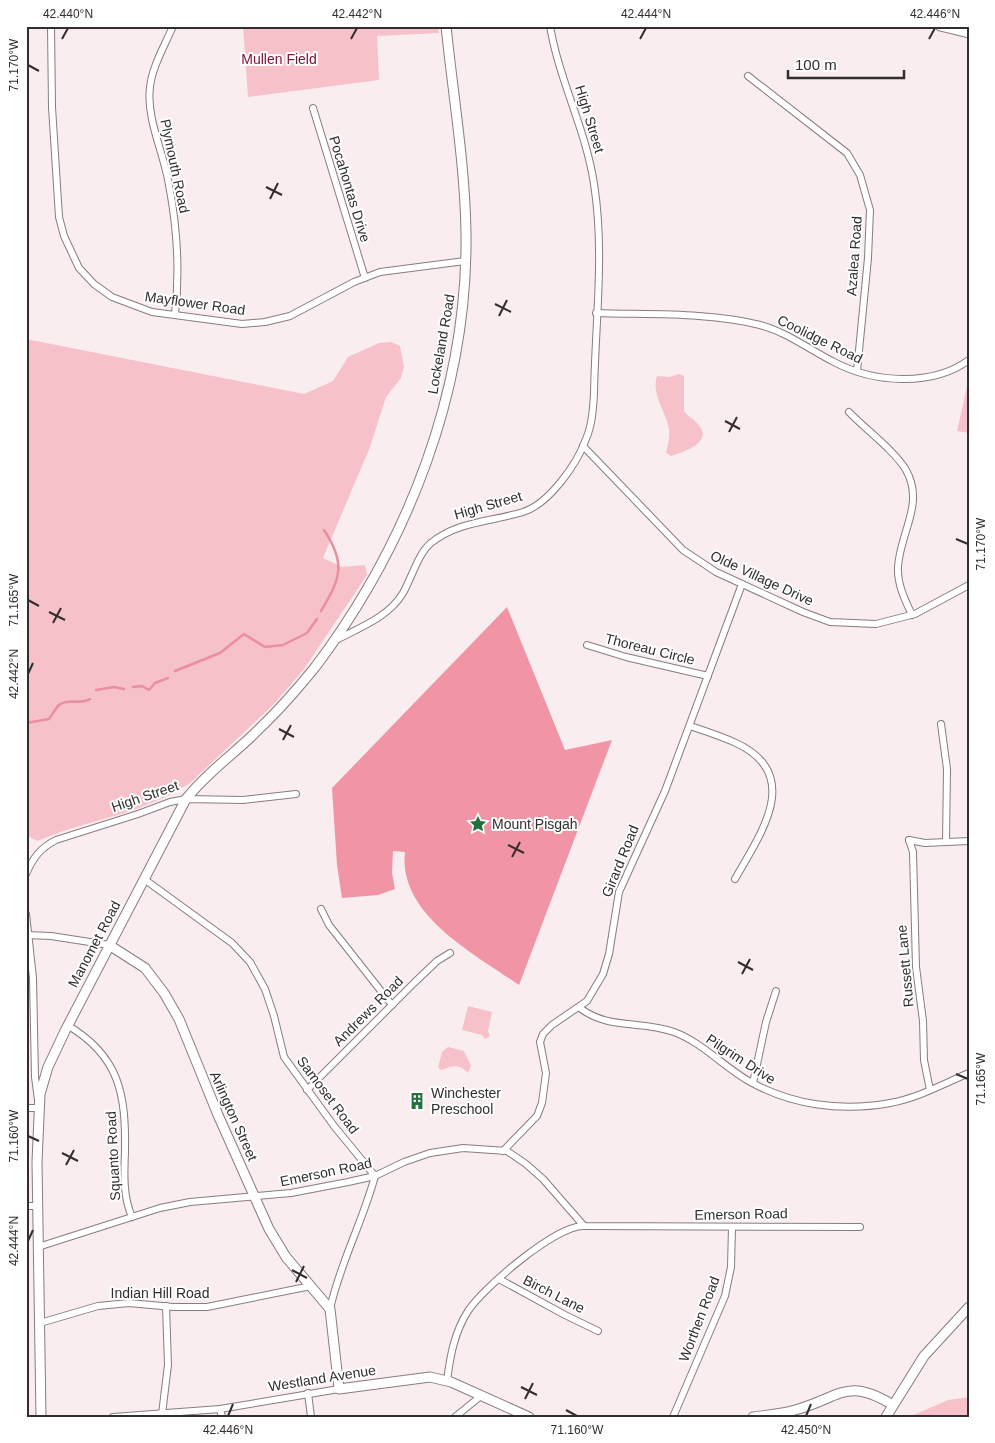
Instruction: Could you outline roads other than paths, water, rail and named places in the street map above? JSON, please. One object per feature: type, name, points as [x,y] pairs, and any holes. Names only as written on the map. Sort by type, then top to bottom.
[{"type":"main road","name":"Lockeland Road","points":[[333,641],[364,596],[386,558],[419,483],[437,431],[452,375],[464,285],[464,181],[446,26]]},
{"type":"main road","points":[[940,26],[969,33]]},
{"type":"main road","name":"High Street","points":[[186,799],[212,772],[261,728],[298,687],[333,641]]},
{"type":"main road","name":"Manomet Road","points":[[39,1108],[48,1067],[67,1025],[186,799]]},
{"type":"main road","name":"Arlington Street","points":[[109,945],[145,968],[164,992],[179,1019],[218,1115],[269,1230],[286,1257],[330,1309]]},
{"type":"main road","points":[[39,1108],[38,1247],[41,1417]]},
{"type":"main road","points":[[330,1309],[339,1388]]},
{"type":"main road","points":[[886,1417],[924,1356],[967,1311]]},
{"type":"main road","name":"Westland Avenue","points":[[339,1388],[416,1377],[447,1381],[529,1417]]},
{"type":"main road","points":[[753,1417],[796,1410],[853,1389],[865,1390],[893,1405]]},
{"type":"street","name":"Mayflower Road","points":[[51,26],[52,107],[60,217],[70,250],[79,268],[94,284],[112,297],[152,312],[242,324],[277,320],[310,307],[380,272],[465,261]]},
{"type":"street","name":"Plymouth Road","points":[[173,26],[153,75],[149,96],[169,184],[177,239],[178,290],[175,314]]},
{"type":"street","name":"High Street","points":[[333,641],[373,621],[391,607],[402,594],[428,545],[445,532],[469,524],[525,512],[545,500],[559,484],[583,446],[592,417],[598,211],[594,182],[577,121],[555,56],[550,26]]},
{"type":"street","name":"Azalea Road","points":[[748,76],[847,153],[860,175],[870,210],[868,258],[857,371]]},
{"type":"street","name":"Pocahontas Drive","points":[[313,108],[365,278]]},
{"type":"street","name":"Coolidge Road","points":[[596,313],[712,318],[761,325],[857,371],[888,378],[939,376],[956,369],[969,360]]},
{"type":"street","points":[[849,412],[897,458],[913,485],[914,509],[898,566],[901,590],[912,615]]},
{"type":"street","name":"Olde Village Drive","points":[[583,446],[683,550],[716,572],[803,612],[830,622],[856,625],[876,624],[912,615],[969,585]]},
{"type":"street","name":"Girard Road","points":[[503,1151],[537,1116],[542,1103],[546,1073],[540,1042],[543,1034],[580,1008],[593,993],[604,974],[619,892],[665,791],[742,584]]},
{"type":"street","name":"Thoreau Circle","points":[[587,645],[626,657],[708,676]]},
{"type":"street","points":[[941,724],[947,769],[946,842],[969,841]]},
{"type":"street","points":[[690,726],[745,748],[758,760],[768,774],[773,793],[770,814],[735,879]]},
{"type":"street","points":[[186,799],[243,800],[296,794]]},
{"type":"street","name":"High Street","points":[[26,874],[36,854],[44,846],[80,831],[138,814],[170,802],[186,799]]},
{"type":"street","name":"Russett Lane","points":[[930,1090],[924,1060],[923,1021],[916,967],[913,852],[909,840],[921,843],[946,842]]},
{"type":"street","name":"Samoset Road","points":[[144,878],[232,943],[250,962],[271,1007],[284,1057],[307,1090],[375,1176]]},
{"type":"street","points":[[321,909],[329,925],[392,1005]]},
{"type":"street","points":[[26,914],[33,978],[35,1077],[39,1108],[26,1108]]},
{"type":"street","name":"Arlington Street","points":[[27,935],[51,936],[109,945]]},
{"type":"street","name":"Andrews Road","points":[[307,1090],[437,961],[450,953]]},
{"type":"street","points":[[753,1083],[764,1029],[776,991]]},
{"type":"street","name":"Pilgrim Drive","points":[[580,1008],[593,1018],[606,1022],[647,1026],[679,1034],[753,1083],[773,1094],[792,1100],[856,1107],[891,1103],[969,1074]]},
{"type":"street","name":"Squanto Road","points":[[67,1025],[98,1047],[115,1076],[123,1102],[124,1173],[128,1209],[132,1216]]},
{"type":"street","name":"Emerson Road","points":[[38,1247],[132,1216],[190,1202],[291,1193],[375,1176],[404,1162],[430,1153],[463,1148],[503,1151],[526,1164],[543,1179],[584,1226],[860,1227]]},
{"type":"street","points":[[330,1309],[339,1273],[370,1195],[375,1176]]},
{"type":"street","points":[[26,1206],[38,1206]]},
{"type":"street","points":[[447,1381],[455,1338],[467,1312],[526,1254],[564,1232],[584,1226]]},
{"type":"street","name":"Worthen Road","points":[[672,1417],[725,1296],[731,1267],[732,1227]]},
{"type":"street","name":"Birch Lane","points":[[499,1279],[565,1316],[598,1330]]},
{"type":"street","name":"Indian Hill Road","points":[[40,1323],[98,1306],[129,1303],[207,1307],[311,1286]]},
{"type":"street","points":[[162,1414],[168,1365],[166,1306]]},
{"type":"street","name":"Westland Avenue","points":[[113,1417],[220,1409],[339,1388]]},
{"type":"street","points":[[308,1393],[311,1417]]},
{"type":"street","points":[[455,1417],[482,1395]]},
{"type":"street","points":[[220,1409],[222,1417]]},
{"type":"waterway","points":[[321,611],[337,580],[338,570],[336,552],[324,530]]},
{"type":"waterway","points":[[175,671],[220,653],[244,634],[265,647],[283,645],[307,633],[317,619]]},
{"type":"waterway","points":[[133,687],[142,686],[149,690],[155,683],[168,678]]},
{"type":"waterway","points":[[96,690],[114,687],[124,689]]},
{"type":"waterway","points":[[26,723],[49,719],[62,703],[87,701],[90,699]]},
{"type":"place","name":"Mount Pisgah","points":[[478,824]]},
{"type":"place","name":"Winchester Preschool","points":[[417,1101]]},
{"type":"park label","name":"Mullen Field","points":[[279,59]]}]
